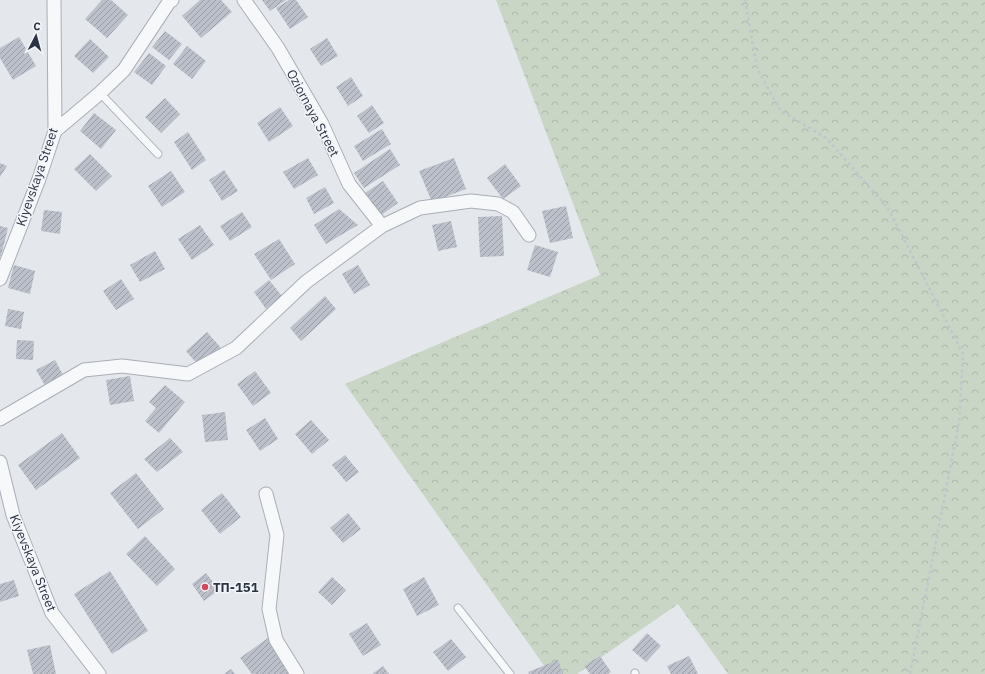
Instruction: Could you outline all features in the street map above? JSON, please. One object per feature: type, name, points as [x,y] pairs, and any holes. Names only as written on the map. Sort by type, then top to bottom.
[{"type":"street","name":"Kiyevskaya Street","points":[[0,279],[39,179],[55,131],[54,0]]},
{"type":"street","points":[[55,131],[100,93],[124,70],[172,0]]},
{"type":"street","name":"Oziornaya Street","points":[[244,0],[278,48],[318,117],[349,184],[382,226]]},
{"type":"street","points":[[0,419],[84,370],[122,366],[188,374],[236,348],[306,282],[382,226],[420,208],[471,201],[498,204],[513,212],[530,235]]},
{"type":"street","name":"Kiyevskaya Street","points":[[0,462],[12,515],[52,613],[99,674]]},
{"type":"street","points":[[266,494],[277,534],[269,608],[276,640],[297,674]]},
{"type":"lane","points":[[100,93],[158,154]]},
{"type":"lane","points":[[458,608],[510,674]]},
{"type":"path","points":[[745,0],[757,68],[780,110],[826,138],[888,208],[963,354],[960,423],[910,674]]},
{"type":"green space","points":[[496,0],[985,0],[985,674],[728,674],[678,604],[577,674],[550,674],[345,384],[600,275]]},
{"type":"building","points":[[102,0],[111,0],[128,15],[107,38],[85,19]]},
{"type":"building","points":[[200,0],[221,0],[232,12],[201,38],[182,16]]},
{"type":"building","points":[[262,0],[286,0],[270,11]]},
{"type":"building","points":[[289,0],[296,0],[308,17],[290,29],[276,8]]},
{"type":"building","points":[[165,31],[182,44],[169,60],[152,47]]},
{"type":"building","points":[[19,37],[36,66],[13,80],[0,58],[0,48]]},
{"type":"building","points":[[327,38],[338,56],[321,66],[310,49]]},
{"type":"building","points":[[90,39],[109,57],[93,73],[74,56]]},
{"type":"building","points":[[187,46],[206,61],[192,79],[173,64]]},
{"type":"building","points":[[149,53],[166,66],[152,85],[134,72]]},
{"type":"building","points":[[351,77],[363,96],[348,106],[336,87]]},
{"type":"building","points":[[165,98],[180,114],[161,133],[145,117]]},
{"type":"building","points":[[372,105],[384,123],[369,133],[357,116]]},
{"type":"building","points":[[280,107],[293,126],[269,142],[257,123]]},
{"type":"building","points":[[94,113],[116,130],[101,149],[80,131]]},
{"type":"building","points":[[382,129],[391,144],[363,161],[354,146]]},
{"type":"building","points":[[188,132],[206,160],[192,170],[174,142]]},
{"type":"building","points":[[390,149],[400,165],[364,188],[354,173]]},
{"type":"building","points":[[90,154],[112,176],[96,191],[74,169]]},
{"type":"building","points":[[308,158],[318,175],[294,189],[283,172]]},
{"type":"building","points":[[454,158],[466,189],[432,202],[419,171]]},
{"type":"building","points":[[0,163],[7,166],[0,177]]},
{"type":"building","points":[[505,164],[521,186],[503,199],[487,178]]},
{"type":"building","points":[[224,170],[238,191],[222,201],[209,180]]},
{"type":"building","points":[[171,171],[185,192],[162,207],[148,186]]},
{"type":"building","points":[[383,181],[398,203],[380,216],[365,193]]},
{"type":"building","points":[[325,187],[334,203],[314,214],[306,198]]},
{"type":"building","points":[[566,206],[573,238],[550,243],[542,211]]},
{"type":"building","points":[[339,209],[358,225],[326,244],[314,225]]},
{"type":"building","points":[[44,210],[62,212],[60,234],[41,231]]},
{"type":"building","points":[[242,212],[252,227],[230,241],[220,226]]},
{"type":"building","points":[[502,216],[504,256],[480,257],[478,217]]},
{"type":"building","points":[[451,221],[457,247],[438,251],[432,225]]},
{"type":"building","points":[[200,225],[214,245],[192,260],[178,239]]},
{"type":"building","points":[[0,226],[8,228],[1,256],[0,256]]},
{"type":"building","points":[[279,239],[295,264],[271,280],[254,254]]},
{"type":"building","points":[[535,245],[558,252],[550,277],[527,270]]},
{"type":"building","points":[[155,251],[165,269],[140,282],[130,265]]},
{"type":"building","points":[[14,265],[35,271],[30,294],[8,288]]},
{"type":"building","points":[[358,265],[370,285],[354,294],[342,274]]},
{"type":"building","points":[[121,279],[134,299],[116,310],[103,291]]},
{"type":"building","points":[[269,280],[282,296],[266,309],[254,292]]},
{"type":"building","points":[[325,296],[336,309],[301,341],[290,328]]},
{"type":"building","points":[[8,309],[24,312],[21,329],[5,326]]},
{"type":"building","points":[[207,332],[221,348],[199,366],[186,351]]},
{"type":"building","points":[[17,340],[34,341],[33,360],[16,359]]},
{"type":"building","points":[[55,360],[64,377],[46,387],[36,370]]},
{"type":"building","points":[[255,371],[271,393],[253,406],[237,384]]},
{"type":"building","points":[[130,376],[134,401],[110,405],[106,380]]},
{"type":"building","points":[[165,385],[185,402],[159,433],[145,421],[156,408],[149,402]]},
{"type":"building","points":[[225,412],[228,440],[205,442],[202,415]]},
{"type":"building","points":[[265,418],[278,439],[260,451],[246,430]]},
{"type":"building","points":[[311,420],[329,440],[312,454],[295,434]]},
{"type":"building","points":[[62,433],[80,458],[36,490],[18,465]]},
{"type":"building","points":[[170,438],[183,452],[157,472],[144,459]]},
{"type":"building","points":[[345,455],[359,472],[346,482],[332,465]]},
{"type":"building","points":[[136,473],[164,509],[138,529],[110,493]]},
{"type":"building","points":[[222,493],[241,517],[220,534],[201,510]]},
{"type":"building","points":[[348,513],[361,529],[343,543],[330,528]]},
{"type":"building","points":[[145,536],[175,569],[157,586],[126,554]]},
{"type":"building","points":[[110,571],[148,631],[112,654],[74,594]]},
{"type":"building","name":"ТП-151","points":[[206,573],[219,590],[204,601],[192,584]]},
{"type":"building","points":[[332,577],[346,590],[332,605],[318,592]]},
{"type":"building","points":[[424,577],[439,605],[417,616],[403,589]]},
{"type":"building","points":[[14,580],[19,596],[0,602],[0,584]]},
{"type":"building","points":[[367,623],[381,645],[363,656],[349,634]]},
{"type":"building","points":[[647,633],[661,646],[646,662],[632,650]]},
{"type":"building","points":[[268,638],[295,674],[252,674],[240,658]]},
{"type":"building","points":[[451,639],[466,657],[448,671],[433,652]]},
{"type":"building","points":[[50,645],[56,674],[33,674],[27,650]]},
{"type":"building","points":[[600,656],[611,672],[608,674],[590,674],[584,666]]},
{"type":"building","points":[[689,656],[698,674],[671,674],[667,666]]},
{"type":"building","points":[[558,660],[563,674],[529,674],[528,672]]},
{"type":"building","points":[[383,666],[389,674],[372,674]]},
{"type":"building","points":[[231,669],[235,674],[224,674]]},
{"type":"place","name":"ТП-151","points":[[205,587]]}]
